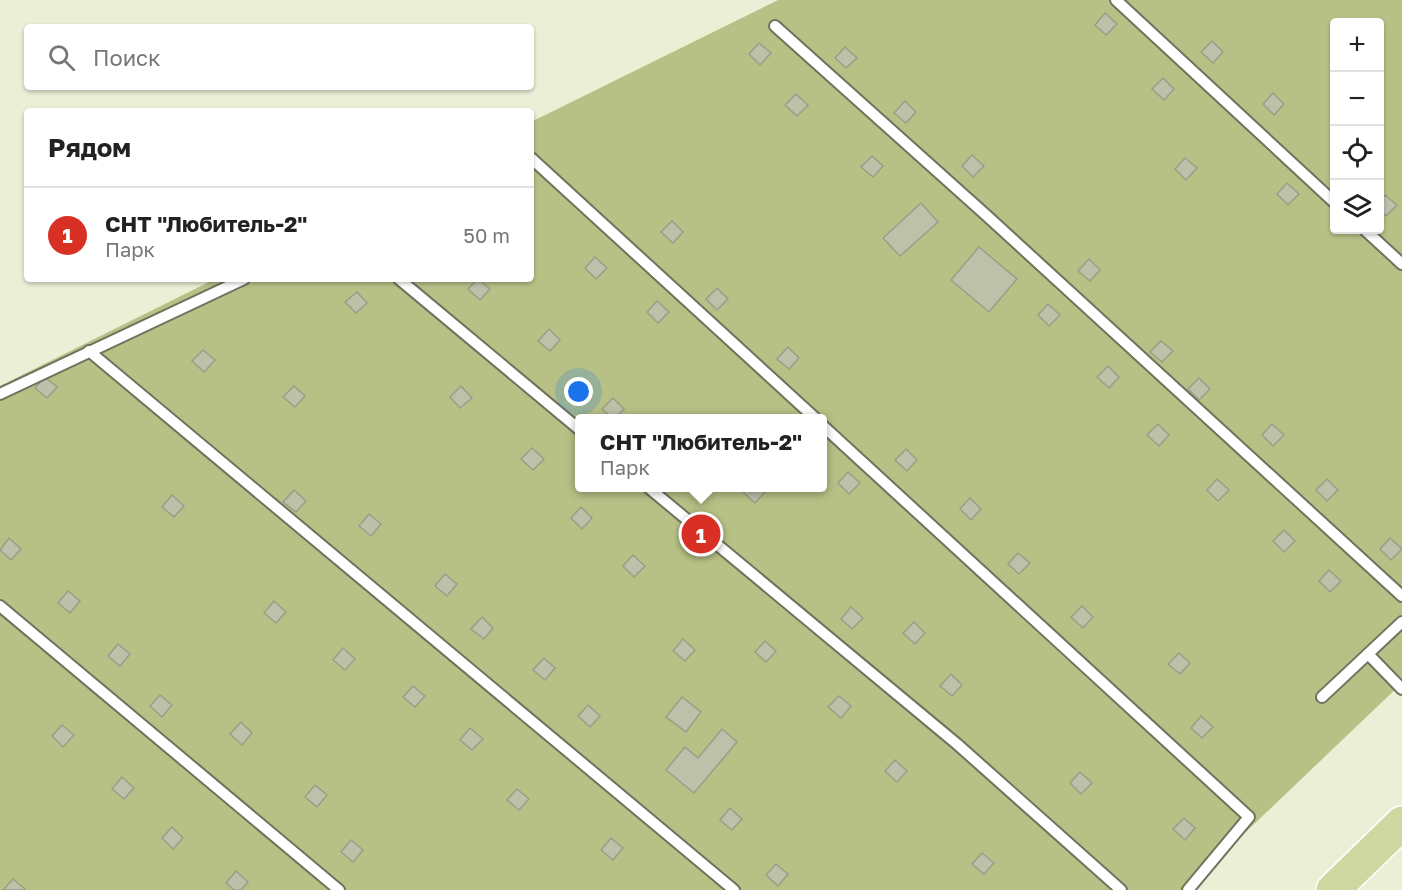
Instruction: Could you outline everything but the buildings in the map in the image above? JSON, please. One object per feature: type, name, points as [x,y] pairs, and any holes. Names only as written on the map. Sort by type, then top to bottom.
[{"type":"main road","points":[[1333,890],[1402,823]]},
{"type":"lane","points":[[1116,0],[1330,197]]},
{"type":"lane","points":[[775,26],[986,215],[1402,596]]},
{"type":"lane","points":[[534,161],[811,414]]},
{"type":"lane","points":[[1369,234],[1402,264]]},
{"type":"lane","points":[[0,394],[238,282]]},
{"type":"lane","points":[[403,282],[575,427]]},
{"type":"lane","points":[[89,351],[734,890]]},
{"type":"lane","points":[[827,430],[1249,817],[1188,890]]},
{"type":"lane","points":[[654,492],[957,744],[1122,890]]},
{"type":"lane","points":[[0,606],[339,890]]},
{"type":"lane","points":[[1322,697],[1402,622]]},
{"type":"lane","points":[[1368,654],[1402,689]]},
{"type":"green space","points":[[778,0],[1402,0],[1402,683],[1185,890],[0,890],[0,386],[209,282],[534,282],[534,121]]},
{"type":"place","name":"СНТ \"Любитель-2\"","points":[[701,534]]}]
